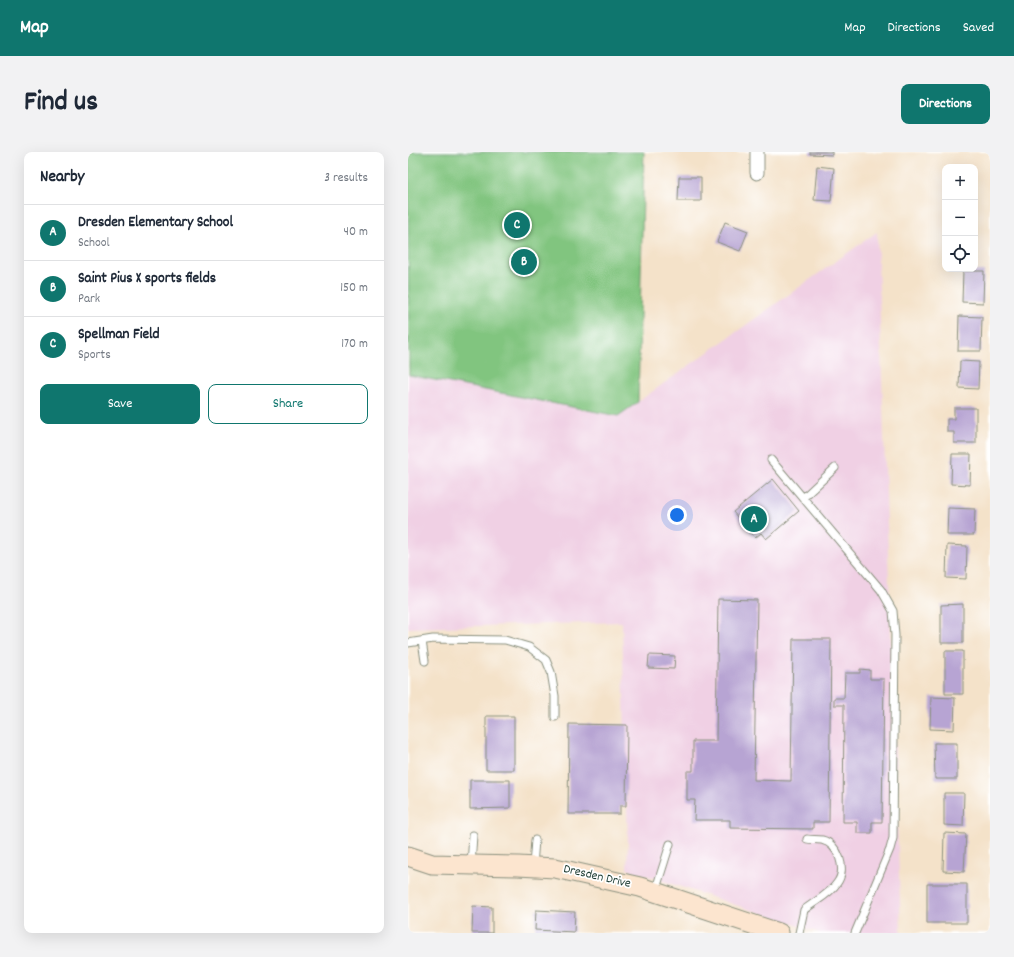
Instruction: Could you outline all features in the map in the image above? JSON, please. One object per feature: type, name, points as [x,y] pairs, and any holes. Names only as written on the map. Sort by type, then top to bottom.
[{"type":"street","points":[[757,152],[757,173]]},
{"type":"street","name":"Dresden Drive","points":[[408,856],[432,864],[533,866],[555,868],[640,886],[779,933]]},
{"type":"lane","points":[[771,460],[881,590],[893,611],[895,636],[893,838],[890,849],[855,933]]},
{"type":"lane","points":[[803,498],[835,468]]},
{"type":"lane","points":[[408,643],[432,639],[505,640],[529,647],[546,660],[551,672],[555,696],[555,717]]},
{"type":"lane","points":[[422,641],[425,661]]},
{"type":"lane","points":[[471,865],[473,835]]},
{"type":"lane","points":[[533,866],[535,840]]},
{"type":"lane","points":[[799,933],[804,910],[828,894],[838,882],[842,870],[839,855],[829,843],[822,840],[807,840]]},
{"type":"lane","points":[[655,892],[670,844]]},
{"type":"shaded area","points":[[877,232],[901,933],[820,933],[627,869],[628,844],[622,622],[408,628],[408,372],[409,375],[618,416]]},
{"type":"green space","points":[[408,152],[644,152],[638,402],[618,416],[409,375]]},
{"type":"building","points":[[810,152],[832,152],[832,155],[810,154]]},
{"type":"building","points":[[817,166],[834,168],[831,201],[814,200]]},
{"type":"building","points":[[679,177],[701,177],[701,201],[678,201]]},
{"type":"building","points":[[725,222],[748,231],[740,251],[717,242]]},
{"type":"building","points":[[984,271],[983,303],[962,302],[963,272]]},
{"type":"building","points":[[959,316],[982,317],[981,351],[958,351]]},
{"type":"building","points":[[960,361],[979,362],[978,389],[959,388]]},
{"type":"building","points":[[954,408],[976,408],[976,443],[954,443],[954,432],[947,432],[947,419],[954,419]]},
{"type":"building","points":[[952,454],[971,454],[970,485],[951,484]]},
{"type":"building","points":[[773,479],[799,511],[766,539],[761,533],[755,538],[733,512]]},
{"type":"building","points":[[948,508],[975,509],[974,535],[947,535]]},
{"type":"building","points":[[947,545],[967,546],[966,579],[946,578]]},
{"type":"building","points":[[718,599],[757,600],[754,780],[791,781],[793,639],[831,639],[829,822],[813,822],[813,829],[730,828],[730,820],[694,820],[695,800],[687,800],[687,771],[693,771],[693,741],[716,741]]},
{"type":"building","points":[[963,604],[963,643],[941,643],[941,605]]},
{"type":"building","points":[[945,651],[963,651],[963,694],[945,694]]},
{"type":"building","points":[[649,655],[675,656],[674,669],[648,668]]},
{"type":"building","points":[[860,669],[870,670],[870,679],[884,679],[882,822],[872,822],[872,833],[857,833],[857,822],[843,822],[844,705],[834,705],[834,698],[844,698],[845,673],[860,673]]},
{"type":"building","points":[[931,697],[955,698],[954,730],[930,729]]},
{"type":"building","points":[[486,716],[514,716],[514,770],[486,770]]},
{"type":"building","points":[[569,724],[627,725],[626,806],[620,806],[620,814],[568,814]]},
{"type":"building","points":[[934,743],[957,743],[957,779],[935,779]]},
{"type":"building","points":[[470,780],[510,780],[510,808],[470,809]]},
{"type":"building","points":[[944,793],[964,793],[963,826],[944,825]]},
{"type":"building","points":[[944,833],[966,834],[964,872],[943,871]]},
{"type":"building","points":[[927,884],[967,884],[967,923],[927,923]]},
{"type":"building","points":[[473,906],[492,907],[492,933],[472,933]]},
{"type":"building","points":[[536,910],[575,912],[574,932],[535,930]]},
{"type":"place","name":"Spellman Field","points":[[517,225]]},
{"type":"place","name":"Saint Pius X sports fields","points":[[524,262]]},
{"type":"place","name":"Dresden Elementary School","points":[[754,519]]}]
